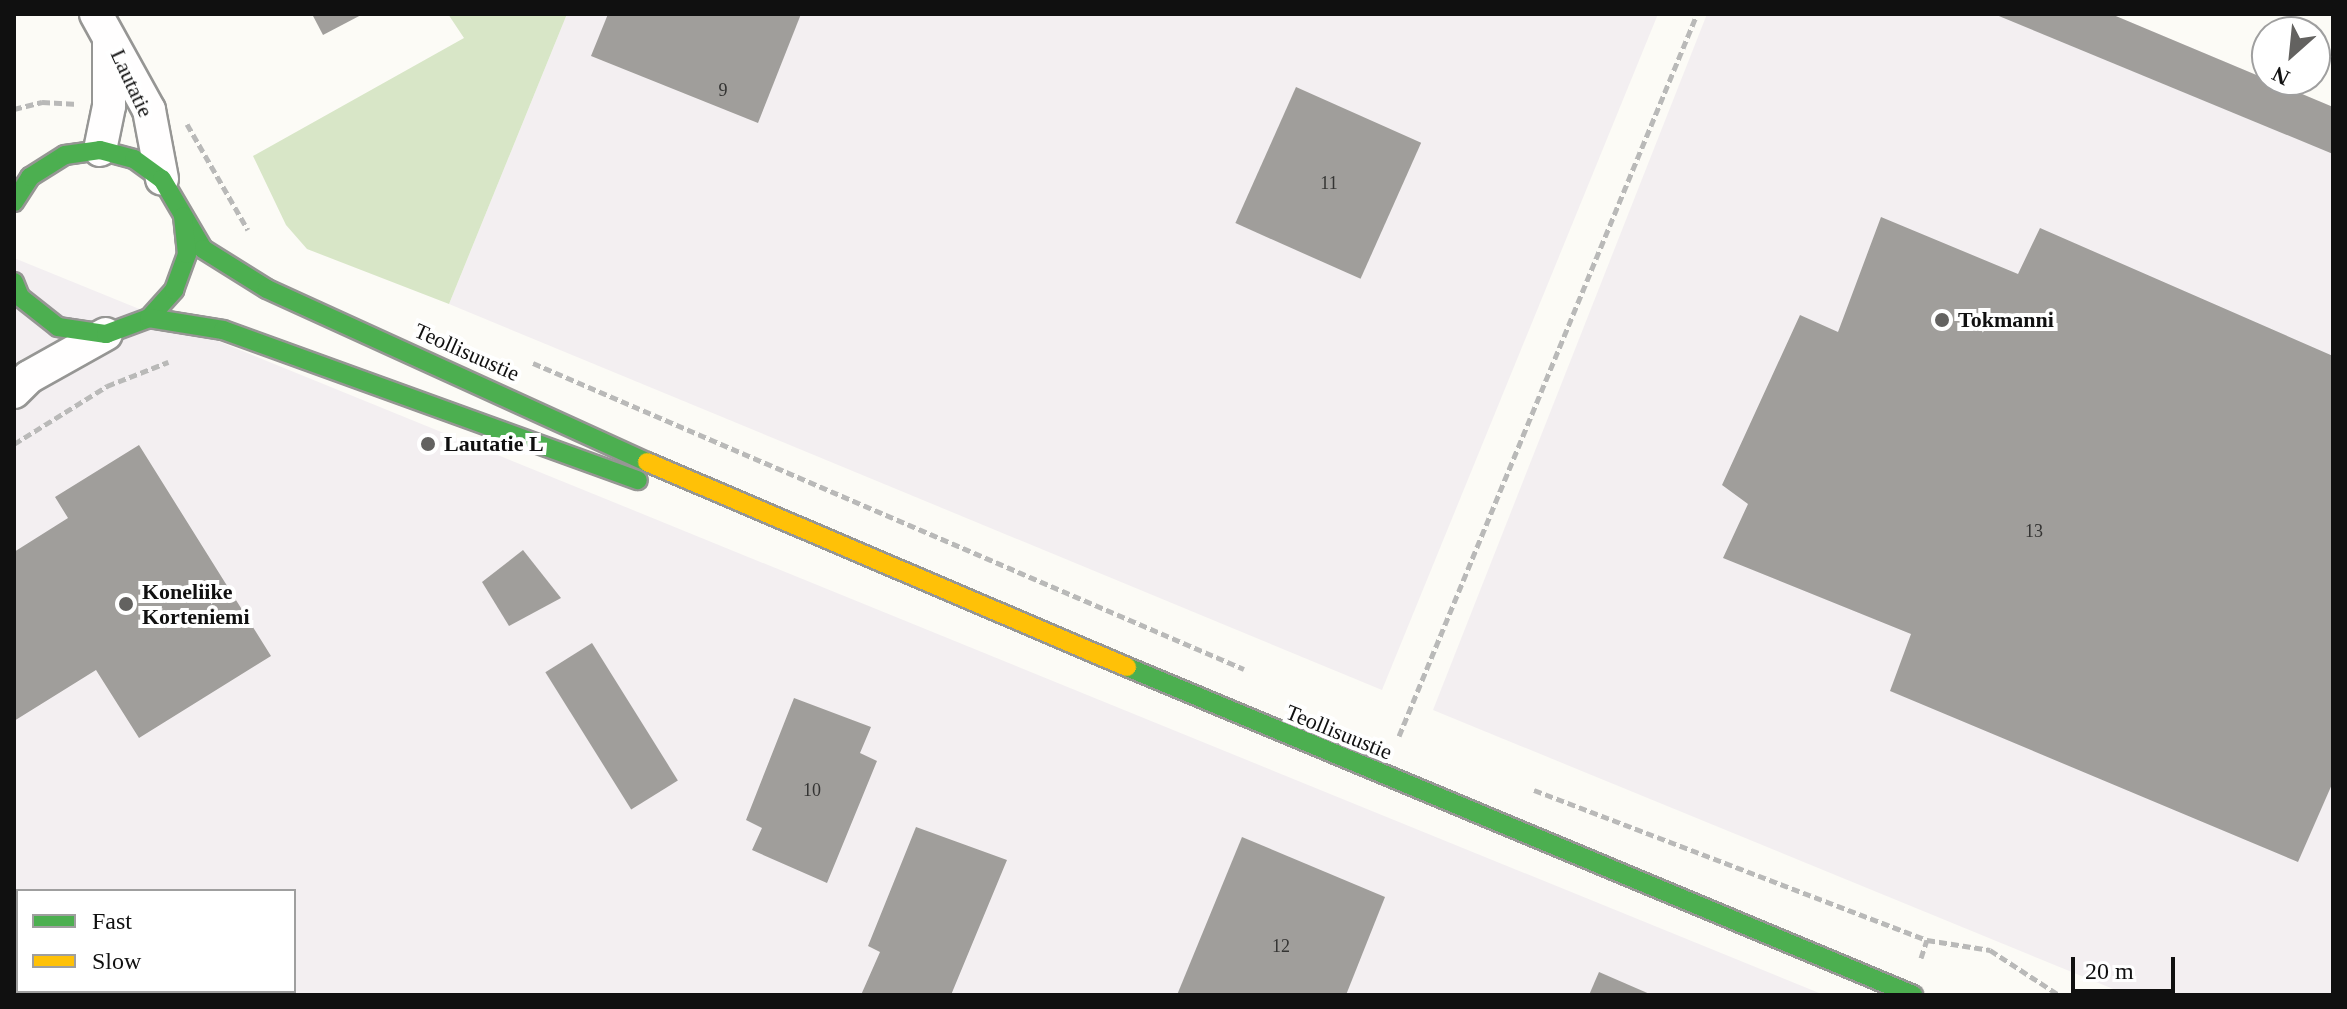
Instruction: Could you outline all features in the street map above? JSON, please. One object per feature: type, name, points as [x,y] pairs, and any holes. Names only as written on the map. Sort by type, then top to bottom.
[{"type":"street","name":"Lautatie","points":[[100,150],[109,106],[102,24]]},
{"type":"street","name":"Lautatie","points":[[102,24],[149,110],[162,179]]},
{"type":"street","points":[[27,157],[100,150],[134,159],[162,179]]},
{"type":"street","points":[[14,202],[30,177],[65,155]]},
{"type":"street","name":"Teollisuustie","points":[[162,179],[203,249],[267,289],[749,509],[1913,995]]},
{"type":"street","points":[[14,392],[29,377],[106,334],[149,318],[179,278],[187,254],[183,216]]},
{"type":"street","points":[[16,296],[58,327],[106,334]]},
{"type":"street","name":"Teollisuustie","points":[[149,318],[223,330],[601,470],[749,509]]},
{"type":"path","points":[[1399,736],[1697,14]]},
{"type":"path","points":[[14,109],[42,102],[109,106]]},
{"type":"path","points":[[149,110],[183,119],[256,244]]},
{"type":"path","points":[[520,358],[1253,673]]},
{"type":"path","points":[[1385,730],[1413,742]]},
{"type":"path","points":[[1527,788],[1927,940],[1990,950],[2059,995]]},
{"type":"shaded area","points":[[567,14],[1658,14],[1382,690],[449,304]]},
{"type":"shaded area","points":[[1707,14],[2111,14],[2251,73],[2251,96],[2307,96],[2333,107],[2333,995],[2128,995],[1433,710]]},
{"type":"shaded area","points":[[14,258],[1824,995],[14,995]]},
{"type":"green space","points":[[448,14],[567,14],[449,304],[307,249],[286,225],[253,156],[464,38]]},
{"type":"building","points":[[312,14],[363,14],[323,35]]},
{"type":"building","points":[[608,14],[801,14],[758,123],[591,56]]},
{"type":"building","points":[[1994,14],[2111,14],[2251,73],[2251,96],[2307,96],[2333,107],[2333,154]]},
{"type":"building","points":[[1296,87],[1421,143],[1361,279],[1235,223]]},
{"type":"building","points":[[1881,217],[2018,274],[2040,228],[2333,356],[2333,782],[2298,862],[1890,691],[1911,634],[1723,558],[1748,504],[1722,485],[1800,315],[1838,332]]},
{"type":"building","name":"Koneliike Korteniemi","points":[[139,445],[271,656],[139,738],[96,670],[14,721],[14,552],[68,518],[55,497]]},
{"type":"building","points":[[523,550],[561,598],[509,626],[482,582]]},
{"type":"building","points":[[592,643],[678,780],[631,810],[545,672]]},
{"type":"building","points":[[794,698],[871,727],[860,753],[877,761],[827,883],[752,850],[762,828],[746,820]]},
{"type":"building","points":[[916,827],[1007,860],[951,995],[861,995],[880,952],[868,946]]},
{"type":"building","points":[[1242,837],[1385,897],[1346,995],[1177,995]]},
{"type":"building","points":[[1599,972],[1652,995],[1589,995]]},
{"type":"traffic: fast","points":[[14,202],[30,177],[65,155],[100,150],[134,159],[162,179],[203,249],[267,289],[647,462]]},
{"type":"traffic: fast","points":[[14,282],[20,297],[58,327],[106,334],[149,318],[174,290],[187,254],[183,216]]},
{"type":"traffic: fast","points":[[149,318],[223,330],[638,480]]},
{"type":"traffic: fast","points":[[1127,667],[1913,995]]},
{"type":"traffic: slow","points":[[647,462],[1127,667]]},
{"type":"place","name":"Tokmanni","points":[[1942,320]]},
{"type":"place","name":"Lautatie L","points":[[428,444]]},
{"type":"place","name":"Koneliike Korteniemi","points":[[126,604]]}]
